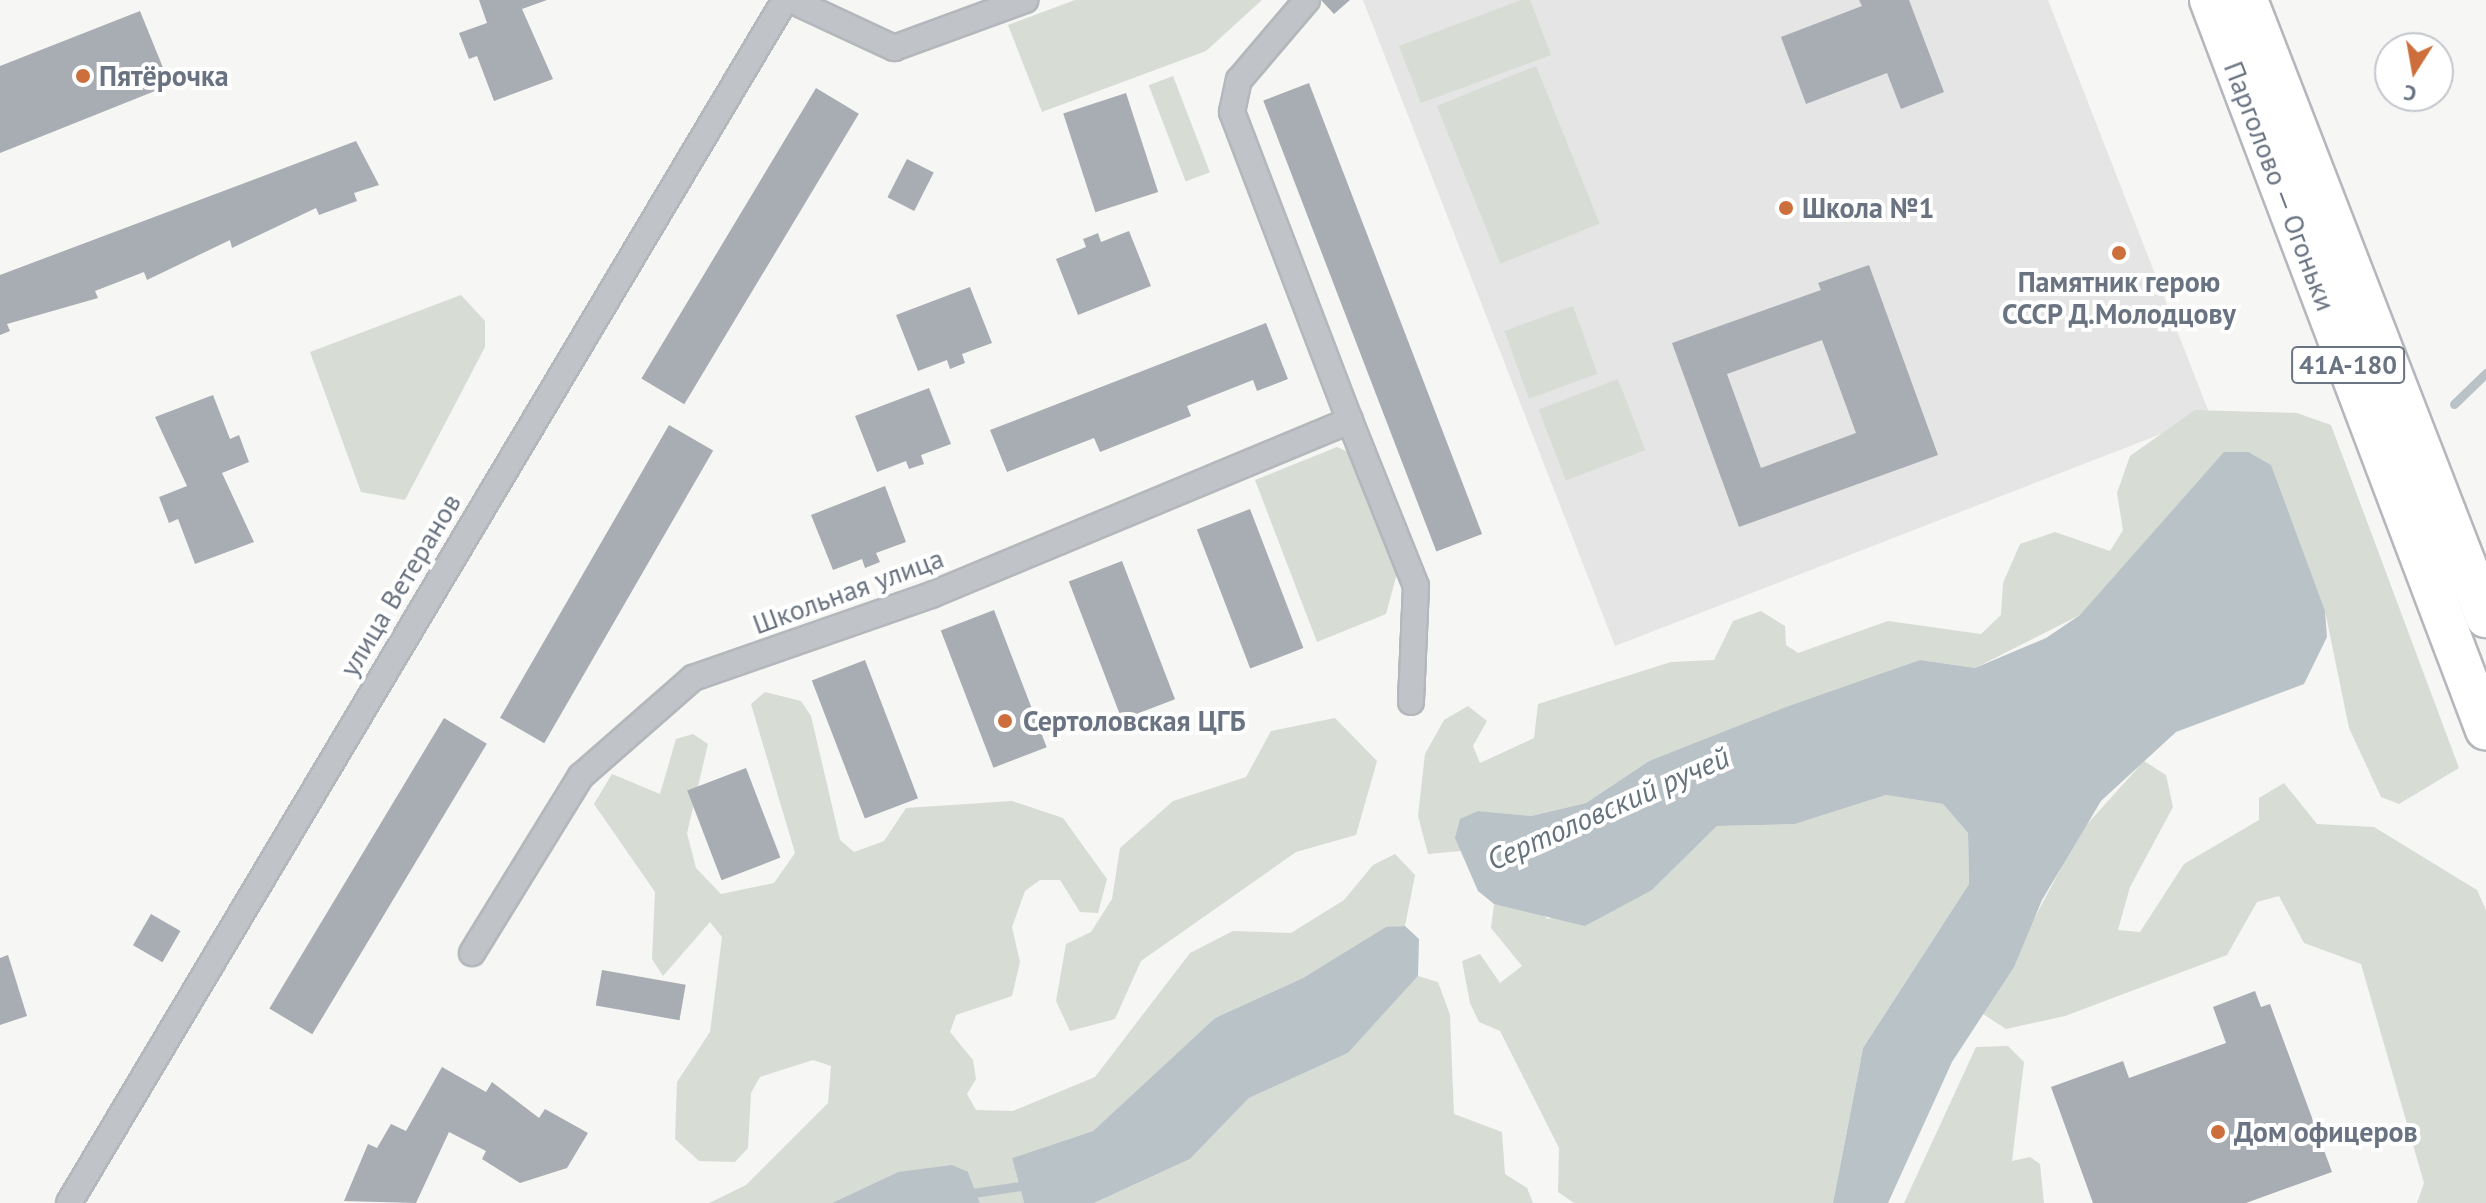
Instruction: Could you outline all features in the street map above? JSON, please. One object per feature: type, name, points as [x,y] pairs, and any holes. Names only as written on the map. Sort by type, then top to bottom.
[{"type":"main road","name":"Парголово — Огоньки","points":[[2210,0],[2486,730]]},
{"type":"main road","name":"Парголово — Огоньки","points":[[2247,0],[2486,617]]},
{"type":"street","name":"улица Ветеранов","points":[[69,1203],[785,0]]},
{"type":"street","points":[[791,0],[894,48],[1025,0]]},
{"type":"street","points":[[1307,0],[1239,80],[1232,112],[1416,586],[1411,702]]},
{"type":"street","name":"Школьная улица","points":[[472,953],[581,776],[693,678],[931,595],[1350,421]]},
{"type":"shaded area","points":[[1075,0],[1262,0],[1206,51],[1042,112],[1008,25]]},
{"type":"shaded area","name":"Школа №1","points":[[1363,0],[2048,0],[2210,415],[1615,646]]},
{"type":"shaded area","points":[[1521,0],[1530,0],[1551,55],[1421,103],[1399,46]]},
{"type":"shaded area","points":[[1536,66],[1600,224],[1500,264],[1437,106]]},
{"type":"shaded area","points":[[1173,76],[1210,172],[1186,181],[1149,85]]},
{"type":"shaded area","points":[[461,295],[485,321],[485,347],[405,500],[361,492],[310,352]]},
{"type":"shaded area","points":[[1573,306],[1598,374],[1529,399],[1504,331]]},
{"type":"shaded area","points":[[1618,379],[1645,450],[1566,480],[1539,409]]},
{"type":"shaded area","points":[[2195,410],[2297,413],[2331,425],[2459,768],[2399,804],[2381,797],[2349,728],[2325,611],[2080,615],[1975,668],[1920,660],[1649,761],[1586,803],[1531,816],[1477,811],[1456,838],[1461,851],[1428,854],[1418,816],[1425,754],[1444,720],[1468,706],[1487,721],[1473,746],[1480,763],[1534,738],[1538,704],[1671,662],[1714,660],[1733,621],[1761,611],[1785,626],[1786,645],[1798,653],[1888,621],[1981,634],[2001,615],[2003,583],[2020,544],[2055,532],[2110,551],[2123,530],[2117,493],[2130,456]]},
{"type":"shaded area","points":[[1337,447],[1350,453],[1397,573],[1386,614],[1317,642],[1255,480]]},
{"type":"shaded area","points":[[765,692],[801,701],[811,716],[840,840],[854,852],[884,841],[906,808],[1012,801],[1063,818],[1107,879],[1098,913],[1080,912],[1060,880],[1040,880],[1025,891],[1012,927],[1020,962],[1012,996],[956,1015],[950,1032],[973,1060],[976,1079],[967,1094],[976,1110],[1013,1111],[1095,1077],[1190,953],[1233,931],[1291,933],[1344,900],[1373,865],[1395,854],[1415,875],[1405,926],[1386,928],[1303,978],[1215,1018],[1093,1131],[1012,1158],[1024,1203],[980,1203],[968,1172],[898,1172],[832,1203],[709,1203],[746,1185],[828,1103],[831,1066],[813,1060],[760,1077],[751,1093],[748,1148],[735,1162],[699,1161],[675,1139],[677,1082],[710,1032],[722,937],[710,922],[663,976],[652,959],[655,892],[594,804],[612,774],[660,794],[676,739],[693,734],[708,744],[687,833],[696,868],[721,894],[774,883],[795,853],[751,704]]},
{"type":"shaded area","points":[[1335,718],[1377,761],[1356,835],[1296,852],[1141,961],[1115,1019],[1070,1031],[1056,1001],[1066,944],[1091,932],[1112,899],[1120,848],[1173,801],[1246,777],[1271,731]]},
{"type":"shaded area","points":[[2144,761],[2166,775],[2173,807],[2130,887],[2118,930],[2140,932],[2184,864],[2259,820],[2259,798],[2284,783],[2317,824],[2374,827],[2477,890],[2486,910],[2486,1203],[2417,1203],[2424,1183],[2361,964],[2304,943],[2279,896],[2257,902],[2227,955],[2065,1016],[2006,1029],[1983,1014],[2081,831]]},
{"type":"shaded area","points":[[1886,795],[1943,804],[1968,833],[1969,884],[1863,1048],[1833,1203],[1574,1203],[1558,1192],[1559,1148],[1500,1031],[1479,1022],[1470,1003],[1462,961],[1480,954],[1500,983],[1522,966],[1491,928],[1494,904],[1533,907],[1548,919],[1652,890],[1717,826],[1795,824]]},
{"type":"shaded area","points":[[1418,976],[1438,982],[1450,1015],[1454,1114],[1502,1132],[1505,1174],[1527,1188],[1533,1203],[1094,1203],[1190,1159],[1249,1098],[1348,1053]]},
{"type":"shaded area","points":[[2008,1046],[2024,1062],[2012,1161],[2030,1157],[2040,1164],[2044,1203],[1904,1203],[1976,1047]]},
{"type":"water","points":[[2224,452],[2248,452],[2271,465],[2325,611],[2327,637],[2304,684],[2176,732],[2101,801],[2042,900],[2014,967],[1952,1062],[1888,1203],[1833,1203],[1863,1048],[1969,884],[1968,833],[1943,804],[1886,795],[1795,824],[1717,826],[1652,890],[1585,926],[1494,904],[1478,891],[1455,838],[1460,819],[1478,811],[1531,816],[1586,803],[1649,761],[1789,706],[1920,660],[1975,668],[2046,638],[2080,615]]},
{"type":"water","points":[[1405,926],[1419,939],[1418,976],[1348,1053],[1249,1098],[1190,1159],[1094,1203],[1024,1203],[1012,1158],[1093,1131],[1215,1018],[1303,978],[1386,927]]},
{"type":"water","points":[[952,1165],[968,1172],[980,1203],[832,1203],[898,1172]]},
{"type":"building","points":[[479,0],[547,0],[522,9],[553,79],[494,101],[477,56],[469,59],[459,33],[487,23]]},
{"type":"building","points":[[1321,0],[1350,0],[1334,14]]},
{"type":"building","points":[[1859,0],[1909,0],[1944,92],[1901,109],[1887,73],[1806,104],[1781,37],[1862,6]]},
{"type":"building","name":"Пятёрочка","points":[[140,11],[170,85],[0,153],[0,66]]},
{"type":"building","points":[[1309,83],[1482,534],[1436,551],[1263,101]]},
{"type":"building","points":[[816,88],[859,114],[684,404],[641,379]]},
{"type":"building","points":[[1126,93],[1158,192],[1095,212],[1063,113]]},
{"type":"building","points":[[356,141],[379,185],[354,193],[357,201],[319,215],[316,208],[232,248],[230,240],[147,280],[144,272],[95,291],[98,298],[7,324],[10,331],[0,335],[0,275]]},
{"type":"building","points":[[907,159],[934,173],[914,211],[887,197]]},
{"type":"building","points":[[1129,231],[1151,286],[1078,315],[1056,259],[1086,247],[1083,239],[1098,233],[1101,242]]},
{"type":"building","points":[[1869,265],[1938,455],[1739,527],[1672,343],[1821,290],[1818,283]],"holes":[[[1822,340],[1856,433],[1761,468],[1727,374]]]},
{"type":"building","points":[[970,287],[992,343],[962,354],[965,363],[950,369],[947,360],[918,371],[896,315]]},
{"type":"building","points":[[1266,323],[1288,379],[1257,391],[1253,380],[1187,406],[1191,416],[1100,452],[1094,438],[1007,472],[990,430]]},
{"type":"building","points":[[929,388],[951,444],[921,455],[924,464],[909,469],[906,461],[877,472],[855,416]]},
{"type":"building","points":[[213,395],[230,439],[239,435],[249,462],[222,473],[254,542],[195,564],[178,519],[169,523],[159,497],[187,486],[155,417]]},
{"type":"building","points":[[669,425],[713,451],[544,743],[500,718]]},
{"type":"building","points":[[885,486],[906,542],[876,553],[880,562],[865,568],[862,559],[833,570],[811,515]]},
{"type":"building","points":[[1250,509],[1303,648],[1250,669],[1197,529]]},
{"type":"building","points":[[1122,561],[1175,699],[1122,720],[1069,581]]},
{"type":"building","points":[[994,610],[1047,747],[993,768],[941,630]]},
{"type":"building","points":[[865,660],[918,798],[865,819],[812,680]]},
{"type":"building","points":[[444,718],[487,744],[312,1034],[269,1009]]},
{"type":"building","points":[[746,768],[780,858],[722,880],[687,791]]},
{"type":"building","points":[[151,914],[180,931],[162,962],[133,945]]},
{"type":"building","points":[[8,955],[27,1016],[0,1025],[0,958]]},
{"type":"building","points":[[602,970],[686,985],[679,1020],[596,1005]]},
{"type":"building","points":[[2255,991],[2261,1007],[2270,1004],[2332,1172],[2246,1203],[2093,1203],[2051,1087],[2123,1061],[2129,1078],[2226,1043],[2213,1007]]},
{"type":"building","points":[[442,1067],[486,1092],[492,1082],[539,1118],[545,1109],[588,1133],[567,1168],[520,1183],[482,1159],[486,1151],[449,1132],[416,1203],[344,1201],[368,1144],[377,1148],[391,1124],[406,1131]]},
{"type":"waterway","name":"Сертоловский ручей","points":[[2454,404],[2486,373]]},
{"type":"waterway","name":"Сертоловский ручей","points":[[966,1194],[1027,1185]]},
{"type":"place","name":"Пятёрочка","points":[[83,76]]},
{"type":"place","name":"Школа №1","points":[[1786,208]]},
{"type":"place","name":"Памятник герою СССР Д.Молодцову","points":[[2119,253]]},
{"type":"place","name":"Сертоловская ЦГБ","points":[[1005,721]]},
{"type":"place","name":"Дом офицеров","points":[[2218,1132]]}]
